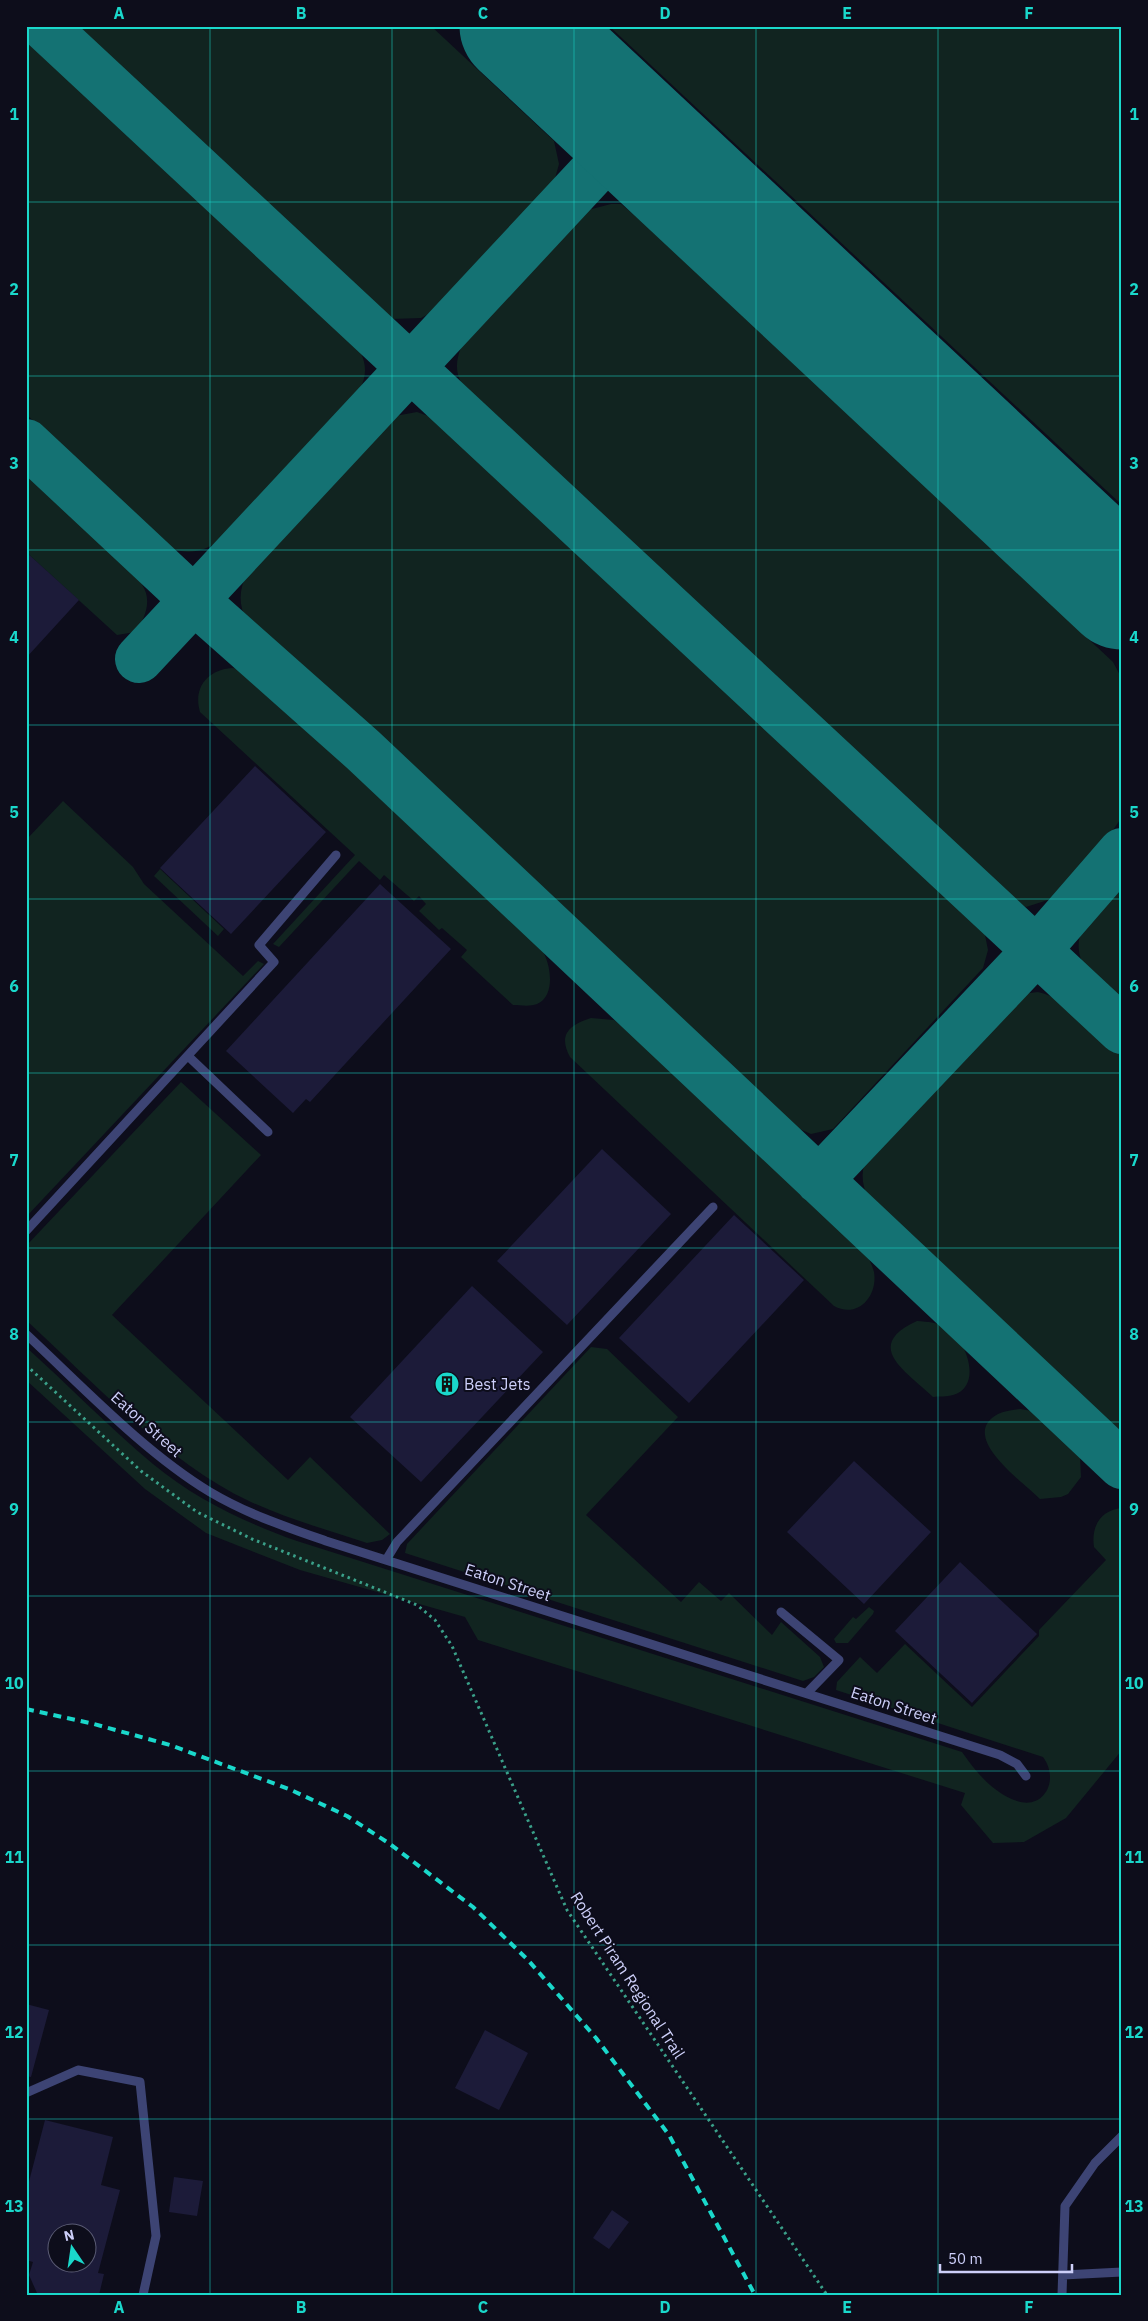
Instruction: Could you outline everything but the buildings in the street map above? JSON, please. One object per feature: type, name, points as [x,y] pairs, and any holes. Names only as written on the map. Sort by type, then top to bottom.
[{"type":"lane","points":[[26,1231],[274,962],[259,945],[336,855]]},
{"type":"lane","points":[[188,1056],[268,1132]]},
{"type":"lane","points":[[386,1560],[397,1542],[713,1207]]},
{"type":"lane","name":"Eaton Street","points":[[26,1334],[174,1468],[210,1492],[261,1518],[386,1560],[1000,1755],[1017,1764],[1026,1776]]},
{"type":"lane","points":[[782,1612],[839,1660],[807,1693]]},
{"type":"lane","points":[[26,2093],[78,2070],[140,2082],[156,2236],[143,2295]]},
{"type":"lane","points":[[1062,2295],[1065,2206],[1095,2163],[1122,2136]]},
{"type":"lane","points":[[1063,2275],[1122,2272]]},
{"type":"path","name":"Robert Piram Regional Trail","points":[[452,1646],[567,1910],[827,2295]]},
{"type":"green space","points":[[78,26],[431,26],[554,141],[559,164],[554,182],[436,310],[421,318],[391,319]]},
{"type":"green space","points":[[609,26],[1122,26],[1122,505]]},
{"type":"green space","points":[[26,34],[351,337],[362,356],[365,375],[360,389],[218,542],[205,549],[185,552],[164,544],[26,414]]},
{"type":"green space","points":[[611,204],[621,204],[639,219],[1113,662],[1122,679],[1122,817],[1104,843],[1051,899],[1026,907],[1012,899],[462,384],[457,370],[458,357],[470,331],[580,215],[588,210]]},
{"type":"green space","points":[[417,412],[439,420],[984,930],[988,950],[983,968],[833,1129],[811,1134],[793,1126],[247,621],[242,609],[241,597],[242,585],[247,573],[383,426],[395,416]]},
{"type":"green space","points":[[26,469],[93,529],[128,565],[140,581],[146,593],[147,603],[143,619],[135,632],[117,635],[26,552]]},
{"type":"green space","points":[[232,668],[240,669],[250,676],[542,950],[548,963],[550,979],[547,994],[543,1000],[528,1006],[513,1005],[461,957],[467,950],[442,928],[439,930],[419,911],[426,904],[419,896],[414,901],[384,875],[380,880],[359,861],[279,947],[273,944],[355,855],[200,712],[199,695],[200,688],[204,682],[215,672]]},
{"type":"green space","points":[[63,801],[133,867],[144,884],[243,976],[258,961],[264,964],[26,1217],[26,840]]},
{"type":"green space","points":[[160,869],[224,929],[218,936],[154,876]]},
{"type":"green space","points":[[1122,882],[1122,999],[1082,962],[1079,938],[1096,908]]},
{"type":"green space","points":[[1038,992],[1062,1002],[1073,1010],[1122,1056],[1122,1437],[869,1200],[864,1188],[863,1171],[869,1153],[1011,1000],[1022,994]]},
{"type":"green space","points":[[591,1018],[614,1020],[622,1026],[864,1250],[874,1272],[874,1281],[873,1289],[864,1303],[851,1310],[834,1306],[570,1057],[565,1043],[568,1032],[577,1024]]},
{"type":"green space","points":[[181,1082],[261,1155],[112,1315],[288,1480],[310,1457],[390,1534],[382,1540],[367,1543],[308,1524],[249,1501],[219,1485],[160,1443],[104,1394],[26,1320],[26,1246]]},
{"type":"green space","points":[[917,1321],[944,1326],[961,1343],[969,1363],[970,1373],[968,1383],[962,1390],[951,1396],[933,1397],[911,1378],[894,1359],[891,1349],[892,1340],[901,1330]]},
{"type":"green space","points":[[26,1347],[120,1435],[169,1477],[204,1499],[240,1518],[297,1541],[962,1752],[979,1774],[1000,1793],[1017,1801],[1027,1803],[1042,1797],[1049,1783],[1048,1766],[1043,1757],[836,1690],[837,1682],[860,1657],[877,1673],[905,1644],[972,1707],[1039,1636],[1039,1630],[1106,1560],[1094,1547],[1093,1540],[1096,1526],[1108,1512],[1122,1508],[1122,1750],[1066,1818],[1024,1842],[993,1843],[961,1805],[965,1793],[478,1640],[465,1617],[300,1570],[206,1533],[145,1489],[26,1380]]},
{"type":"green space","points":[[591,1347],[607,1349],[678,1417],[586,1515],[681,1602],[699,1582],[721,1601],[729,1593],[772,1635],[781,1622],[820,1657],[824,1667],[814,1677],[803,1681],[405,1553],[407,1544]]},
{"type":"green space","points":[[1020,1409],[1038,1412],[1073,1445],[1080,1456],[1081,1477],[1068,1494],[1061,1497],[1040,1499],[1008,1470],[989,1446],[985,1434],[987,1423],[998,1414]]},
{"type":"green space","points":[[869,1607],[874,1611],[873,1614],[848,1643],[836,1643],[834,1639],[853,1617],[856,1619]]},
{"type":"taxiway","points":[[44,26],[1122,1030]]},
{"type":"taxiway","points":[[139,659],[631,131]]},
{"type":"taxiway","points":[[26,443],[194,600],[363,750],[1122,1465]]},
{"type":"taxiway","points":[[819,1180],[1036,951],[1122,852]]},
{"type":"runway","points":[[519,26],[1122,590]]},
{"type":"railway","points":[[26,1709],[94,1724],[170,1745],[289,1789],[347,1816],[390,1844],[473,1907],[528,1960],[596,2038],[669,2135],[755,2295]]},
{"type":"place","name":"Best Jets","points":[[447,1384]]}]
